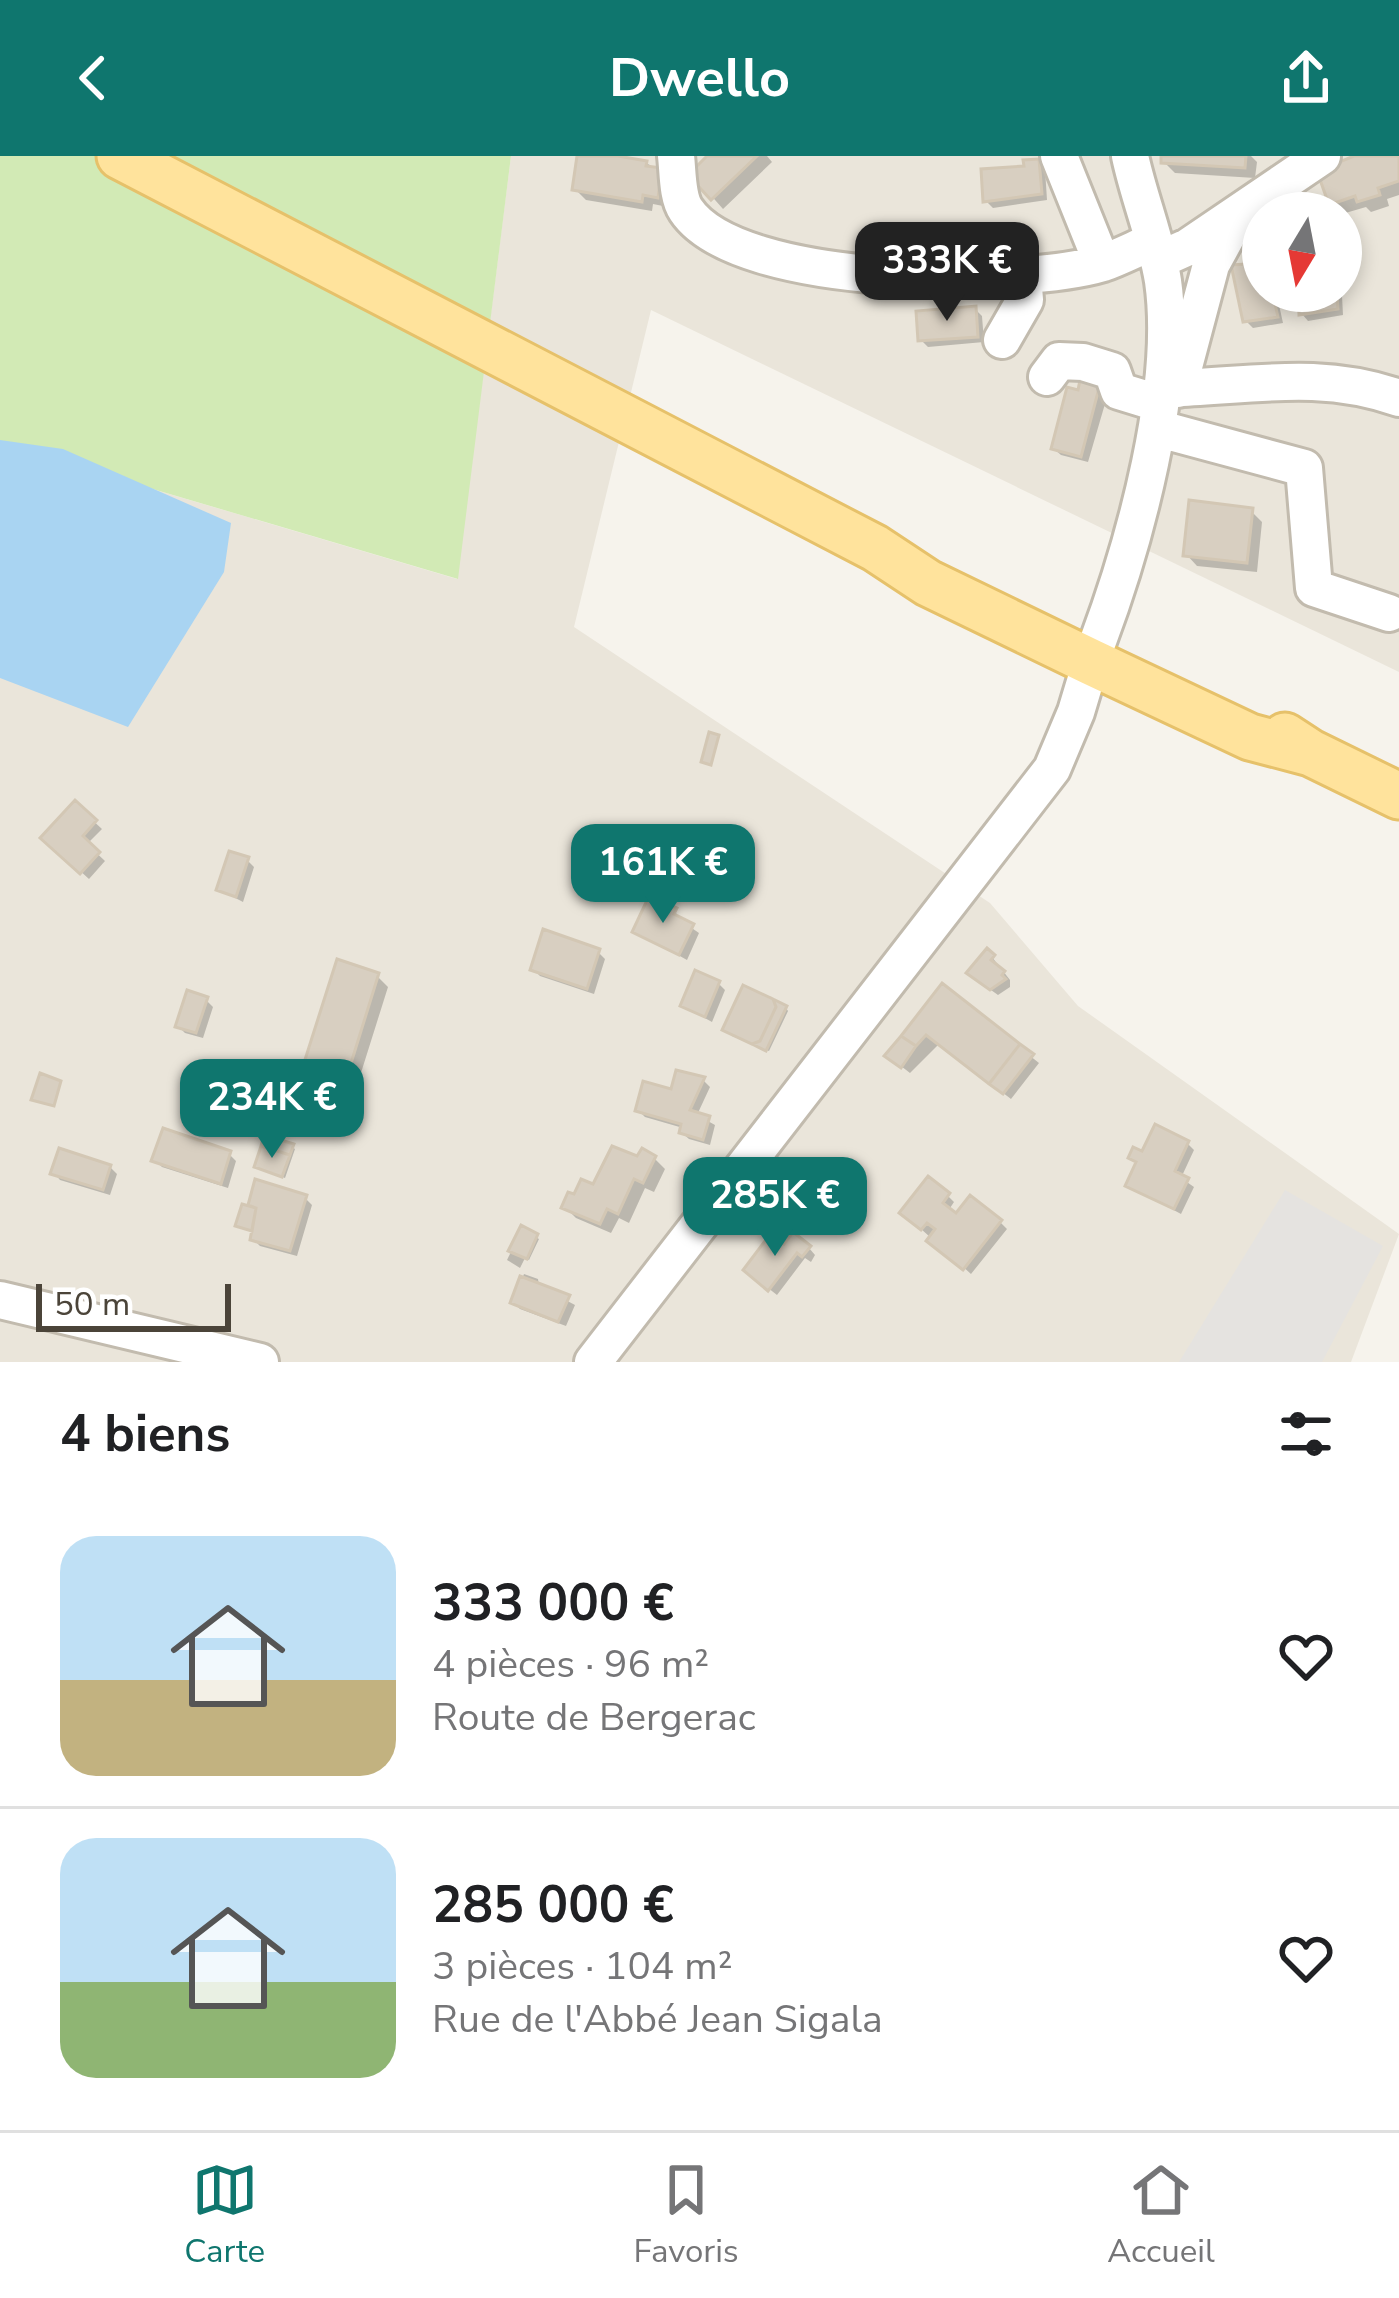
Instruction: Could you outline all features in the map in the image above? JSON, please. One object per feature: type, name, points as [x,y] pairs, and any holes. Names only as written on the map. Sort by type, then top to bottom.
[{"type":"main road","points":[[120,156],[875,548],[936,563],[1095,651],[1258,717],[1311,753],[1399,796]]},
{"type":"street","points":[[676,156],[683,207],[710,236],[749,253],[855,274],[1023,274],[1159,261],[1242,211]]},
{"type":"street","points":[[1059,156],[1102,263]]},
{"type":"street","points":[[1130,156],[1159,261],[1164,418]]},
{"type":"street","points":[[1271,192],[1322,156]]},
{"type":"street","points":[[593,1362],[1052,769],[1119,585],[1197,306],[1221,246],[1242,220]]},
{"type":"street","points":[[1159,261],[1193,275],[1221,246]]},
{"type":"street","points":[[1002,340],[1024,300],[1023,274]]},
{"type":"street","points":[[1047,377],[1060,361],[1112,371],[1119,391],[1164,418],[1304,468],[1314,587],[1389,614]]},
{"type":"street","points":[[1164,418],[1299,378],[1366,386],[1399,398]]},
{"type":"street","points":[[0,1300],[260,1362]]},
{"type":"shaded area","points":[[511,156],[1399,156],[1399,672],[651,310],[574,627],[990,903],[1078,1006],[1399,1234],[1351,1362],[0,1362],[0,444],[457,579]]},
{"type":"shaded area","points":[[1285,1190],[1383,1246],[1322,1362],[1179,1362]]},
{"type":"green space","points":[[0,156],[511,156],[458,579],[0,444]]},
{"type":"water","points":[[0,440],[63,449],[231,523],[224,572],[128,727],[0,678]]},
{"type":"building","points":[[577,156],[618,156],[662,168],[658,198],[643,195],[642,202],[572,190]]},
{"type":"building","points":[[707,156],[757,156],[711,200],[688,175]]},
{"type":"building","points":[[1161,156],[1246,156],[1245,168],[1161,163]]},
{"type":"building","points":[[1354,156],[1399,156],[1399,181],[1362,200],[1362,192],[1324,192],[1317,171]]},
{"type":"building","points":[[1039,159],[1042,194],[983,202],[981,169],[1024,166],[1023,160]]},
{"type":"building","points":[[1242,264],[1242,312],[1277,312],[1278,317],[1243,322],[1231,265]]},
{"type":"building","points":[[976,306],[978,337],[918,341],[916,311]]},
{"type":"building","points":[[1081,375],[1108,383],[1106,393],[1098,392],[1081,457],[1051,449],[1067,387],[1078,390]]},
{"type":"building","points":[[1189,500],[1253,508],[1247,563],[1183,556]]},
{"type":"building","points":[[709,732],[719,735],[711,765],[701,762]]},
{"type":"building","points":[[75,800],[97,820],[83,836],[100,852],[80,874],[40,838]]},
{"type":"building","points":[[708,832],[733,844],[715,879],[691,869]]},
{"type":"building","points":[[229,851],[249,857],[236,897],[216,890]]},
{"type":"building","points":[[649,896],[677,908],[674,914],[694,924],[679,955],[632,932]]},
{"type":"building","points":[[543,929],[600,949],[587,989],[530,970]]},
{"type":"building","points":[[987,948],[1006,979],[990,990],[966,973]]},
{"type":"building","points":[[337,959],[379,973],[339,1102],[296,1088]]},
{"type":"building","points":[[695,970],[720,981],[705,1017],[680,1006]]},
{"type":"building","points":[[942,983],[1020,1044],[989,1084],[926,1035],[916,1046],[901,1036]]},
{"type":"building","points":[[743,985],[773,999],[776,1007],[760,1041],[752,1044],[722,1030]]},
{"type":"building","points":[[187,990],[208,997],[196,1033],[175,1027]]},
{"type":"building","points":[[773,999],[787,1006],[766,1051],[752,1044],[760,1041],[776,1007]]},
{"type":"building","points":[[901,1036],[916,1046],[901,1068],[884,1056]]},
{"type":"building","points":[[1020,1044],[1034,1054],[1003,1094],[989,1084]]},
{"type":"building","points":[[676,1070],[705,1077],[690,1110],[710,1116],[703,1140],[679,1133],[681,1124],[635,1111],[643,1081],[671,1089]]},
{"type":"building","points":[[40,1073],[61,1081],[54,1106],[31,1100]]},
{"type":"building","points":[[1155,1124],[1189,1141],[1175,1171],[1189,1178],[1174,1209],[1125,1186],[1136,1162],[1128,1158],[1133,1147],[1142,1151]]},
{"type":"building","points":[[163,1128],[231,1151],[221,1184],[151,1161]]},
{"type":"building","points":[[264,1135],[294,1144],[290,1155],[261,1146]]},
{"type":"building","points":[[261,1146],[290,1155],[282,1177],[254,1167]]},
{"type":"building","points":[[612,1146],[637,1156],[642,1148],[656,1156],[643,1183],[634,1179],[618,1214],[607,1209],[600,1224],[561,1208],[581,1179],[593,1184]]},
{"type":"building","points":[[59,1148],[111,1165],[103,1190],[50,1174]]},
{"type":"building","points":[[928,1176],[950,1193],[943,1203],[956,1213],[970,1195],[1002,1220],[963,1270],[926,1241],[935,1229],[927,1223],[921,1230],[899,1213]]},
{"type":"building","points":[[255,1179],[307,1195],[290,1251],[250,1240],[256,1208],[248,1205]]},
{"type":"building","points":[[242,1204],[256,1208],[252,1231],[235,1226]]},
{"type":"building","points":[[521,1225],[538,1234],[527,1259],[508,1251]]},
{"type":"building","points":[[793,1232],[811,1246],[802,1257],[797,1253],[768,1291],[743,1270],[771,1233],[784,1244]]},
{"type":"building","points":[[520,1276],[570,1295],[558,1322],[510,1303]]}]
